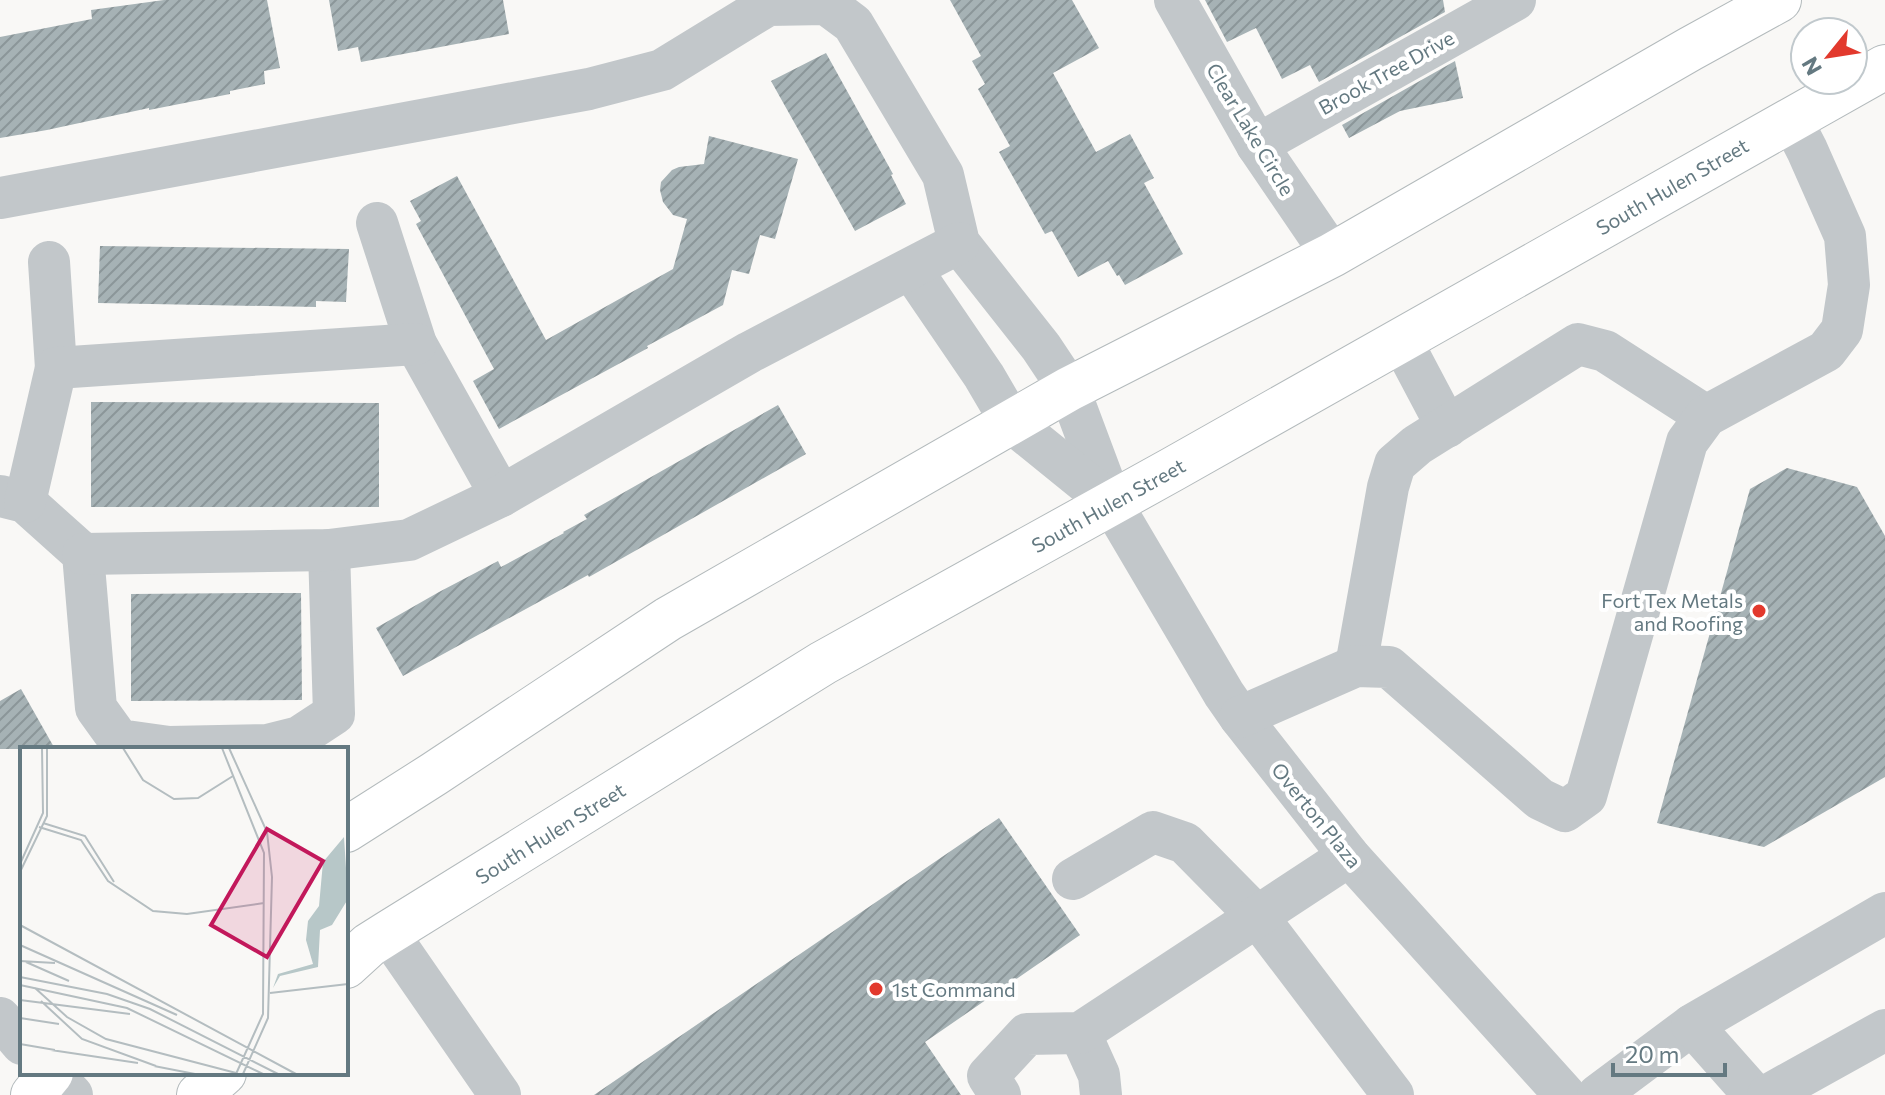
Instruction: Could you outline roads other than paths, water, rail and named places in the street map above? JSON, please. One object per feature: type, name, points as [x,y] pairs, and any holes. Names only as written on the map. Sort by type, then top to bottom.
[{"type":"main road","points":[[348,829],[668,619],[1069,389],[1332,255],[1779,0]]},
{"type":"main road","name":"South Hulen Street","points":[[348,964],[369,945],[823,663],[1112,504],[1885,67]]},
{"type":"main road","points":[[33,1095],[49,1075]]},
{"type":"main road","points":[[199,1095],[222,1075]]},
{"type":"street","name":"Clear Lake Circle","points":[[1175,0],[1257,145],[1332,255]]},
{"type":"street","name":"Brook Tree Drive","points":[[1257,145],[1515,0]]},
{"type":"street","points":[[0,198],[589,89],[662,70],[768,5],[826,4],[853,24],[943,175],[959,243],[1041,347],[1069,389],[1112,504]]},
{"type":"street","points":[[1240,717],[1356,666],[1389,667],[1540,799],[1565,811],[1586,796],[1687,442],[1706,416],[1826,351],[1842,330],[1849,285],[1845,236],[1791,119]]},
{"type":"street","points":[[377,223],[416,344],[501,496]]},
{"type":"street","points":[[49,262],[56,368],[13,499],[83,554],[329,550],[409,540],[501,496],[750,352],[959,243]]},
{"type":"street","points":[[911,269],[984,376],[1011,422],[1112,504]]},
{"type":"street","points":[[1401,340],[1447,427]]},
{"type":"street","points":[[56,368],[416,344]]},
{"type":"street","points":[[1356,666],[1388,487],[1395,464],[1417,445],[1578,344],[1605,351],[1706,416]]},
{"type":"street","name":"Overton Plaza","points":[[1112,504],[1240,717],[1349,856],[1565,1095]]},
{"type":"street","points":[[83,554],[96,708],[119,740],[169,747],[239,746],[267,745],[299,737],[334,714],[329,550]]},
{"type":"street","points":[[1073,879],[1153,832],[1185,843],[1257,916],[1393,1095]]},
{"type":"street","points":[[1000,1095],[988,1076],[1027,1034],[1080,1033],[1349,856]]},
{"type":"street","points":[[1598,1095],[1692,1025],[1885,913]]},
{"type":"street","points":[[388,933],[500,1095]]},
{"type":"street","points":[[0,1018],[20,1042]]},
{"type":"street","points":[[1692,1025],[1754,1095]]},
{"type":"street","points":[[1768,1095],[1885,1030]]},
{"type":"street","points":[[1080,1033],[1099,1075],[1101,1095]]},
{"type":"street","points":[[53,1075],[72,1095]]},
{"type":"place","name":"Fort Tex Metals and Roofing","points":[[1759,611]]},
{"type":"place","name":"1st Command","points":[[876,989]]}]
